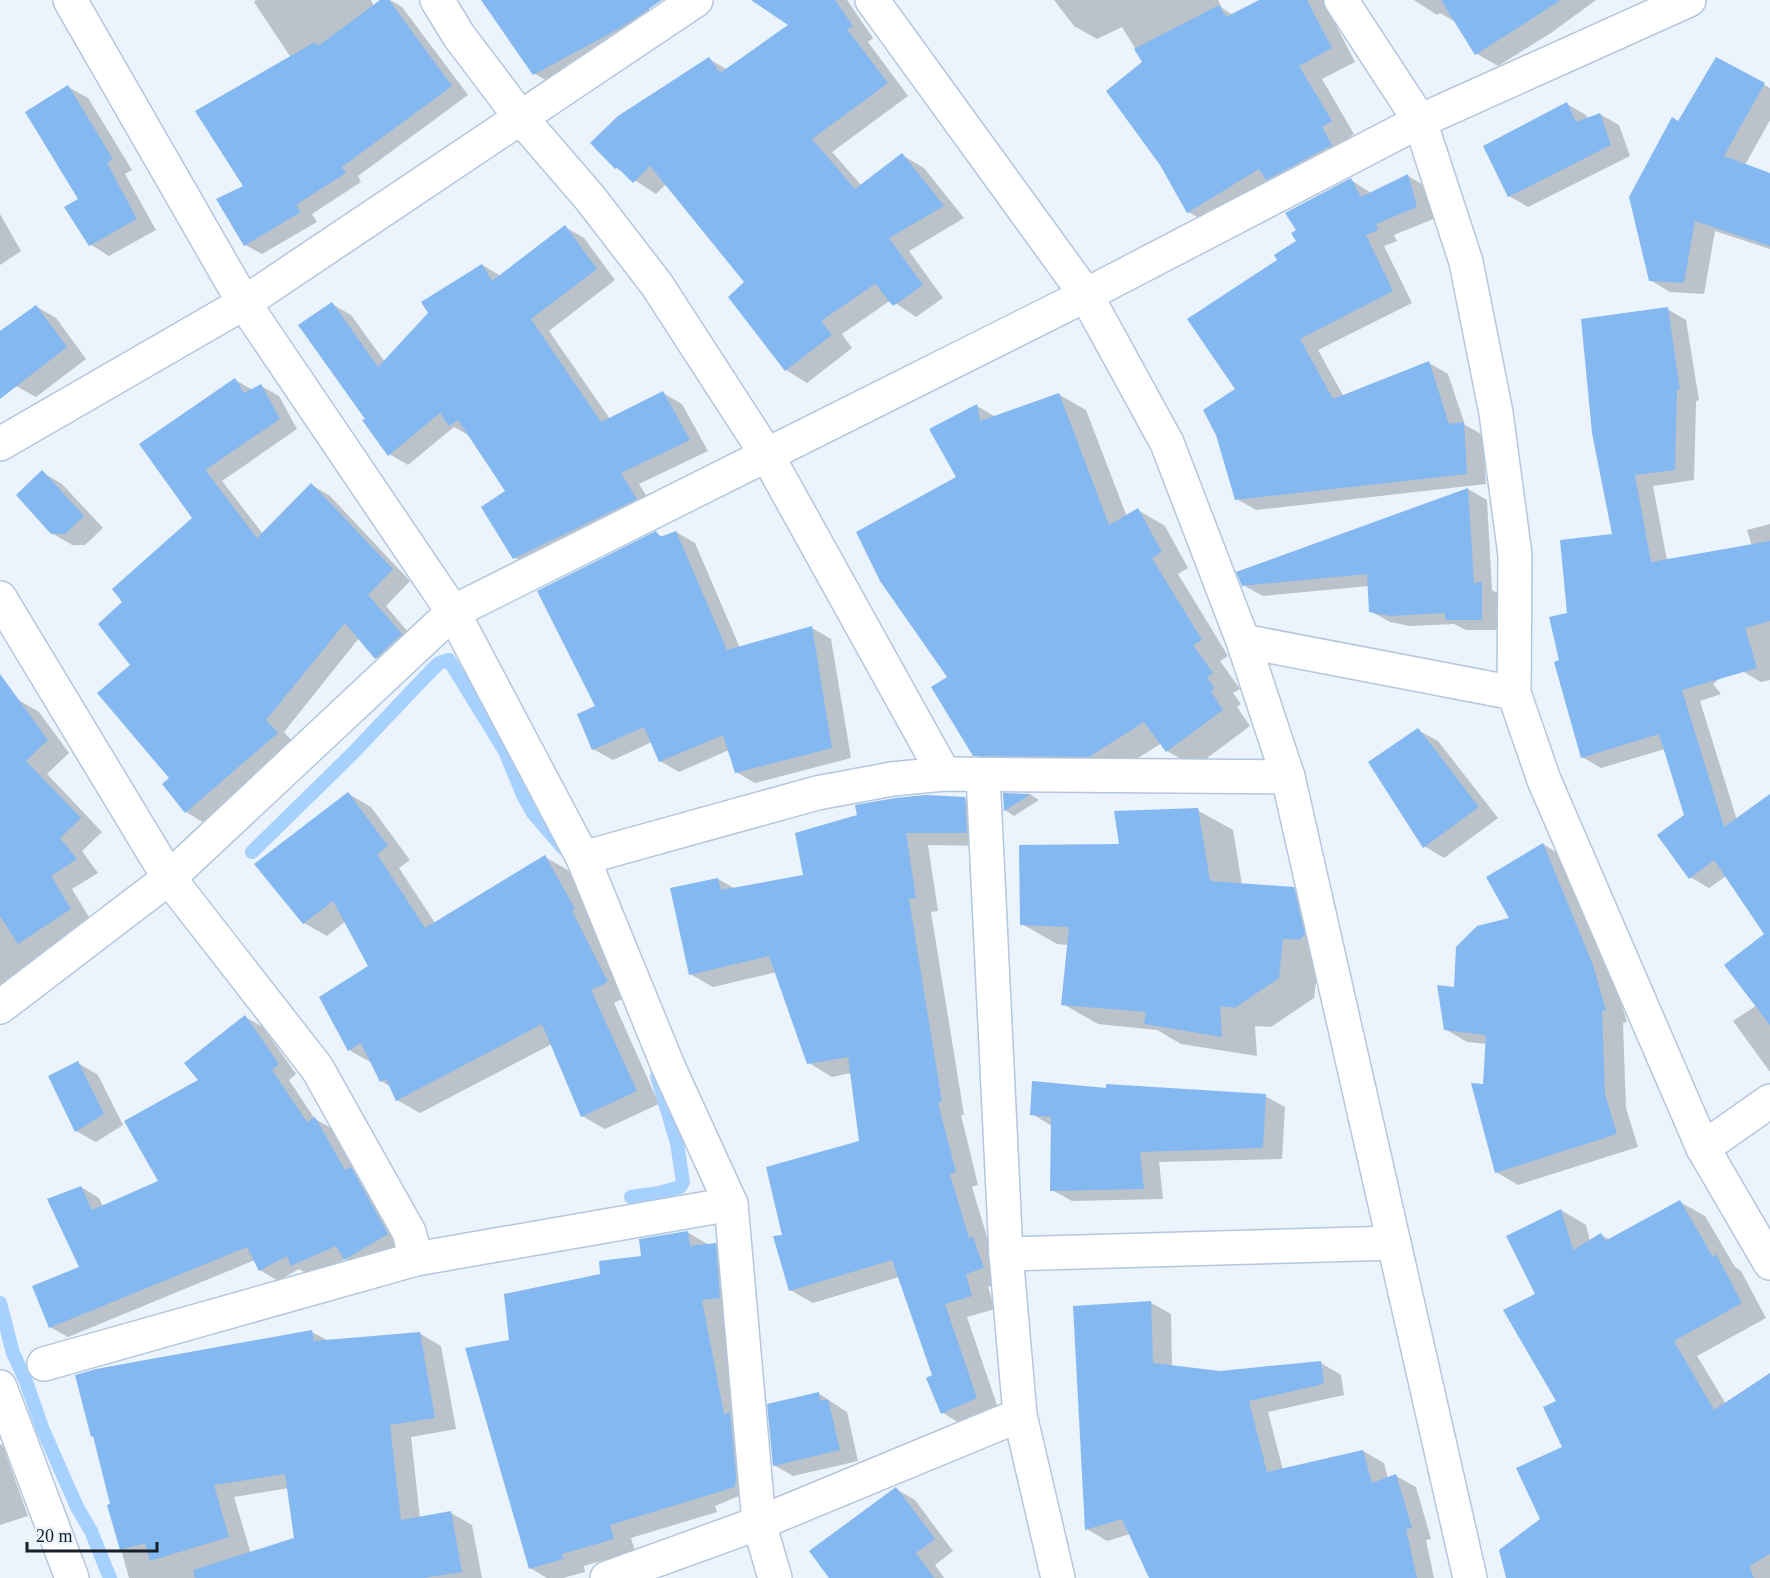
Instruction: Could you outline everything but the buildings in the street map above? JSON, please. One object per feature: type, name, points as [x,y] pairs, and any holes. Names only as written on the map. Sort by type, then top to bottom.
[{"type":"street","points":[[70,0],[244,303],[453,612],[584,858],[668,1066],[731,1204],[759,1523],[775,1578]]},
{"type":"street","points":[[437,0],[459,36],[521,118],[590,198],[657,285],[767,455],[944,774]]},
{"type":"street","points":[[0,444],[244,303],[696,0]]},
{"type":"street","points":[[872,0],[1086,295],[1167,443],[1243,641],[1288,777],[1470,1578]]},
{"type":"street","points":[[1341,0],[1420,121],[1466,262],[1496,413],[1515,555],[1514,693],[1544,780],[1703,1148],[1770,1263]]},
{"type":"street","points":[[0,1007],[169,878],[453,612],[1086,295],[1420,121],[1689,0]]},
{"type":"street","points":[[0,598],[169,878],[317,1068],[409,1232],[416,1259]]},
{"type":"street","points":[[1243,641],[1514,693]]},
{"type":"street","points":[[584,858],[817,793],[892,779],[944,774],[1288,777]]},
{"type":"street","points":[[983,774],[1006,1254],[1020,1415],[1058,1578]]},
{"type":"street","points":[[1703,1148],[1770,1101]]},
{"type":"street","points":[[44,1364],[416,1259],[731,1204]]},
{"type":"street","points":[[1006,1254],[1394,1243]]},
{"type":"street","points":[[0,1390],[72,1578]]},
{"type":"street","points":[[607,1578],[759,1523],[1020,1415]]},
{"type":"waterway","points":[[252,852],[353,753],[439,663],[449,660],[505,751],[533,813],[563,848]]},
{"type":"waterway","points":[[631,1197],[680,1187],[683,1182],[677,1143],[657,1076]]},
{"type":"waterway","points":[[0,1303],[13,1353],[43,1430],[77,1507],[91,1531],[110,1578]]}]
